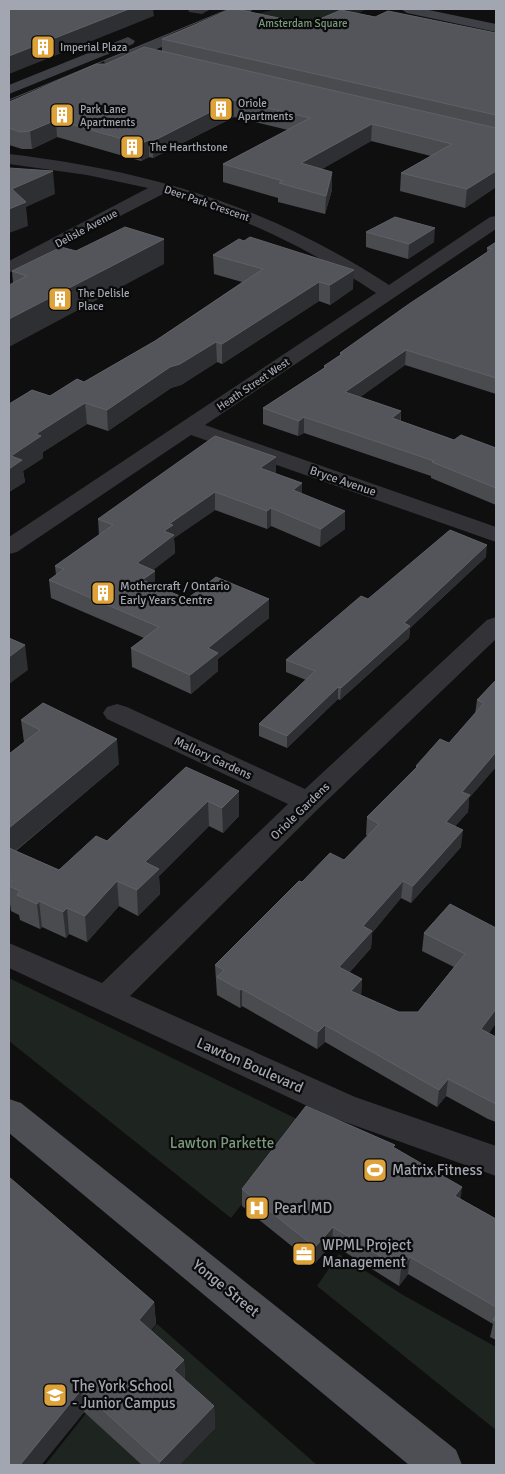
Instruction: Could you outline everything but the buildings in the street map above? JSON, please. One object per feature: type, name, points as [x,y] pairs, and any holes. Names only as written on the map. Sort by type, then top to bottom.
[{"type":"main road","points":[[42,92],[131,54],[246,9]]},
{"type":"main road","points":[[407,9],[496,28]]},
{"type":"main road","points":[[9,90],[166,25]]},
{"type":"main road","name":"Yonge Street","points":[[9,1112],[441,1465]]},
{"type":"street","points":[[131,54],[156,59]]},
{"type":"street","name":"Deer Park Crescent","points":[[9,159],[120,176],[163,187],[238,213],[286,233],[331,256],[389,293]]},
{"type":"street","name":"Delisle Avenue","points":[[9,268],[163,187]]},
{"type":"street","name":"Heath Street West","points":[[9,547],[496,221]]},
{"type":"street","points":[[476,234],[496,240]]},
{"type":"street","name":"Bryce Avenue","points":[[189,427],[496,535]]},
{"type":"street","name":"Oriole Gardens","points":[[106,1000],[308,802],[496,625]]},
{"type":"street","name":"Mallory Gardens","points":[[117,713],[308,802]]},
{"type":"street","name":"Lawton Boulevard","points":[[9,955],[343,1107],[496,1161]]},
{"type":"green space","name":"Amsterdam Square","points":[[277,9],[367,9],[306,38],[247,16]]},
{"type":"green space","name":"Lawton Parkette","points":[[9,978],[305,1123],[231,1218],[9,1041]]},
{"type":"green space","points":[[339,1254],[403,1295],[496,1347],[496,1430],[317,1286]]},
{"type":"green space","points":[[157,1324],[317,1465],[45,1465]]},
{"type":"tram line","points":[[9,100],[229,9]]},
{"type":"place","name":"Imperial Plaza","points":[[43,47]]},
{"type":"place","name":"Oriole Apartments","points":[[221,109]]},
{"type":"place","name":"Park Lane Apartments","points":[[62,115]]},
{"type":"place","name":"The Hearthstone","points":[[132,147]]},
{"type":"place","name":"The Delisle Place","points":[[60,299]]},
{"type":"place","name":"Mothercraft / Ontario Early Years Centre","points":[[103,593]]},
{"type":"place","name":"Matrix Fitness","points":[[375,1170]]},
{"type":"place","name":"Pearl MD","points":[[257,1208]]},
{"type":"place","name":"WPML Project Management","points":[[304,1254]]},
{"type":"place","name":"The York School - Junior Campus","points":[[55,1395]]}]
